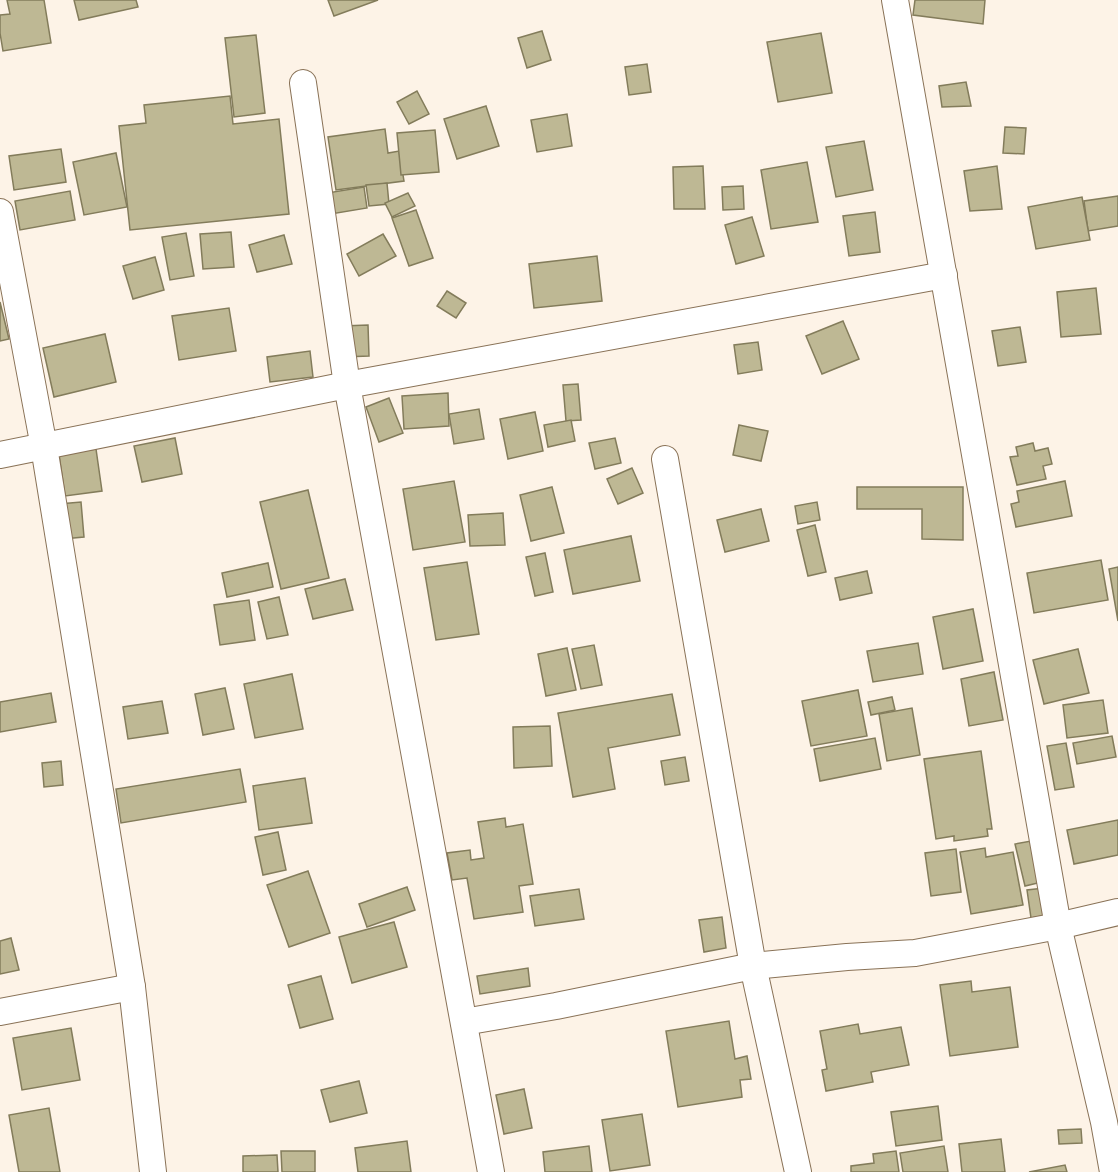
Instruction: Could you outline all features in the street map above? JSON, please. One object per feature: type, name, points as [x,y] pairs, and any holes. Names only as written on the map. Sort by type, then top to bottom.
[{"type":"street","points":[[895,0],[1058,926],[1104,1122],[1113,1172]]},
{"type":"street","points":[[303,83],[347,385],[491,1172]]},
{"type":"street","points":[[0,212],[44,447],[132,987],[153,1172]]},
{"type":"street","points":[[0,455],[347,385],[944,275]]},
{"type":"street","points":[[665,459],[753,966],[798,1172]]},
{"type":"street","points":[[464,1022],[753,966],[915,953],[1058,926],[1118,912]]},
{"type":"street","points":[[0,1012],[132,987]]},
{"type":"building","points":[[7,0],[44,0],[51,43],[3,51],[0,15],[10,14]]},
{"type":"building","points":[[74,0],[136,0],[138,7],[79,20]]},
{"type":"building","points":[[328,0],[378,0],[334,16]]},
{"type":"building","points":[[915,0],[985,0],[983,24],[913,15]]},
{"type":"building","points":[[542,31],[551,60],[527,68],[518,38]]},
{"type":"building","points":[[821,33],[832,93],[778,102],[767,42]]},
{"type":"building","points":[[256,35],[265,113],[234,117],[225,38]]},
{"type":"building","points":[[647,64],[651,92],[629,95],[625,67]]},
{"type":"building","points":[[966,82],[971,106],[942,107],[939,86]]},
{"type":"building","points":[[417,91],[429,114],[409,124],[397,102]]},
{"type":"building","points":[[230,96],[233,124],[279,119],[289,214],[130,230],[119,126],[146,123],[144,105]]},
{"type":"building","points":[[486,106],[499,146],[457,159],[444,119]]},
{"type":"building","points":[[567,114],[572,146],[537,152],[531,120]]},
{"type":"building","points":[[1005,127],[1026,128],[1024,154],[1003,153]]},
{"type":"building","points":[[385,129],[388,153],[399,151],[404,181],[336,190],[328,137]]},
{"type":"building","points":[[435,130],[439,172],[401,175],[397,133]]},
{"type":"building","points":[[864,141],[873,190],[836,197],[826,147]]},
{"type":"building","points":[[61,149],[66,182],[14,190],[9,156]]},
{"type":"building","points":[[116,153],[127,207],[84,215],[73,162]]},
{"type":"building","points":[[807,162],[818,222],[771,229],[761,170]]},
{"type":"building","points":[[703,166],[705,209],[674,209],[673,167]]},
{"type":"building","points":[[997,166],[1002,209],[970,211],[964,171]]},
{"type":"building","points":[[387,183],[389,204],[369,206],[366,185]]},
{"type":"building","points":[[743,186],[744,209],[723,210],[722,187]]},
{"type":"building","points":[[364,187],[367,208],[331,214],[327,193]]},
{"type":"building","points":[[70,191],[75,220],[20,230],[15,201]]},
{"type":"building","points":[[408,193],[415,206],[392,217],[385,203]]},
{"type":"building","points":[[1118,196],[1118,226],[1088,231],[1084,201]]},
{"type":"building","points":[[1082,197],[1090,240],[1036,249],[1028,207]]},
{"type":"building","points":[[416,210],[433,258],[409,266],[392,218]]},
{"type":"building","points":[[875,212],[880,252],[849,256],[843,216]]},
{"type":"building","points":[[752,217],[764,256],[736,264],[725,225]]},
{"type":"building","points":[[231,232],[234,267],[203,269],[200,234]]},
{"type":"building","points":[[186,233],[194,276],[170,280],[162,237]]},
{"type":"building","points":[[383,234],[396,256],[359,276],[347,254]]},
{"type":"building","points":[[284,235],[292,264],[257,272],[249,245]]},
{"type":"building","points":[[597,256],[602,301],[534,308],[529,264]]},
{"type":"building","points":[[155,257],[164,290],[133,299],[123,266]]},
{"type":"building","points":[[1096,288],[1101,334],[1061,337],[1057,292]]},
{"type":"building","points":[[447,291],[466,303],[456,318],[437,306]]},
{"type":"building","points":[[0,302],[9,339],[0,341]]},
{"type":"building","points":[[229,308],[236,351],[179,360],[172,316]]},
{"type":"building","points":[[843,321],[859,359],[822,374],[806,336]]},
{"type":"building","points":[[368,325],[369,356],[343,357],[342,326]]},
{"type":"building","points":[[1020,327],[1026,362],[998,366],[992,331]]},
{"type":"building","points":[[105,334],[116,382],[54,397],[43,348]]},
{"type":"building","points":[[758,342],[762,370],[738,374],[734,345]]},
{"type":"building","points":[[310,351],[313,377],[270,382],[267,357]]},
{"type":"building","points":[[578,384],[581,420],[566,421],[563,385]]},
{"type":"building","points":[[448,393],[449,426],[404,429],[402,396]]},
{"type":"building","points":[[389,398],[403,433],[379,442],[366,407]]},
{"type":"building","points":[[479,409],[484,439],[454,444],[449,414]]},
{"type":"building","points":[[535,412],[543,451],[508,459],[500,419]]},
{"type":"building","points":[[571,420],[575,441],[548,447],[544,425]]},
{"type":"building","points":[[739,425],[768,431],[761,461],[733,455]]},
{"type":"building","points":[[175,438],[182,474],[142,482],[134,446]]},
{"type":"building","points":[[615,438],[621,463],[595,469],[589,443]]},
{"type":"building","points":[[1033,443],[1035,451],[1048,448],[1052,464],[1043,466],[1046,479],[1017,485],[1010,457],[1018,456],[1016,447]]},
{"type":"building","points":[[96,449],[102,491],[65,496],[59,454]]},
{"type":"building","points":[[632,468],[643,493],[618,504],[607,479]]},
{"type":"building","points":[[454,481],[465,542],[413,550],[403,489]]},
{"type":"building","points":[[1065,481],[1072,516],[1016,527],[1011,504],[1019,502],[1017,491]]},
{"type":"building","points":[[552,487],[564,533],[531,541],[520,495]]},
{"type":"building","points":[[857,487],[963,487],[963,540],[922,539],[922,509],[857,509]]},
{"type":"building","points":[[308,490],[329,578],[281,589],[260,502]]},
{"type":"building","points":[[81,502],[84,537],[63,539],[59,504]]},
{"type":"building","points":[[817,502],[820,520],[798,524],[795,506]]},
{"type":"building","points":[[761,509],[769,541],[725,552],[717,520]]},
{"type":"building","points":[[503,513],[505,545],[470,546],[468,515]]},
{"type":"building","points":[[815,525],[826,572],[808,576],[797,530]]},
{"type":"building","points":[[631,536],[640,581],[573,594],[564,550]]},
{"type":"building","points":[[545,553],[553,592],[535,596],[526,557]]},
{"type":"building","points":[[1101,560],[1108,600],[1034,613],[1027,573]]},
{"type":"building","points":[[467,562],[479,634],[436,640],[424,568]]},
{"type":"building","points":[[268,563],[273,587],[227,597],[222,573]]},
{"type":"building","points":[[1118,567],[1118,621],[1109,569]]},
{"type":"building","points":[[867,571],[872,593],[840,600],[835,578]]},
{"type":"building","points":[[345,579],[353,610],[313,619],[305,589]]},
{"type":"building","points":[[279,597],[288,635],[267,639],[258,602]]},
{"type":"building","points":[[249,600],[255,640],[220,645],[214,605]]},
{"type":"building","points":[[973,609],[983,661],[943,669],[933,617]]},
{"type":"building","points":[[918,643],[923,674],[873,682],[867,651]]},
{"type":"building","points":[[594,645],[602,685],[581,689],[572,649]]},
{"type":"building","points":[[567,648],[576,690],[546,696],[538,654]]},
{"type":"building","points":[[1078,649],[1089,693],[1044,704],[1033,660]]},
{"type":"building","points":[[994,672],[1003,720],[969,726],[961,679]]},
{"type":"building","points":[[292,674],[303,729],[255,738],[244,684]]},
{"type":"building","points":[[225,688],[234,729],[203,735],[195,694]]},
{"type":"building","points":[[858,690],[867,736],[811,746],[802,701]]},
{"type":"building","points":[[51,693],[56,722],[0,732],[0,702]]},
{"type":"building","points":[[672,694],[680,735],[608,748],[615,789],[573,797],[558,713]]},
{"type":"building","points":[[892,697],[895,710],[871,715],[868,702]]},
{"type":"building","points":[[1103,700],[1108,733],[1067,738],[1063,705]]},
{"type":"building","points":[[162,701],[168,733],[128,739],[123,707]]},
{"type":"building","points":[[912,708],[920,755],[887,761],[879,714]]},
{"type":"building","points":[[550,726],[552,766],[514,768],[513,727]]},
{"type":"building","points":[[1112,736],[1116,757],[1077,764],[1073,743]]},
{"type":"building","points":[[875,738],[881,769],[820,781],[814,749]]},
{"type":"building","points":[[1066,743],[1074,787],[1055,790],[1047,746]]},
{"type":"building","points":[[981,751],[992,829],[987,829],[988,836],[954,841],[954,836],[936,839],[924,759]]},
{"type":"building","points":[[685,757],[689,781],[665,785],[661,761]]},
{"type":"building","points":[[61,761],[63,785],[44,787],[42,763]]},
{"type":"building","points":[[240,769],[246,802],[121,823],[116,789]]},
{"type":"building","points":[[305,778],[312,823],[259,830],[253,786]]},
{"type":"building","points":[[505,818],[506,827],[523,824],[533,884],[519,886],[523,912],[474,919],[467,878],[452,880],[447,853],[470,850],[471,860],[484,858],[478,822]]},
{"type":"building","points":[[1118,820],[1118,855],[1074,864],[1067,830]]},
{"type":"building","points":[[278,832],[286,870],[263,875],[255,837]]},
{"type":"building","points":[[1031,841],[1042,882],[1025,886],[1015,844]]},
{"type":"building","points":[[985,848],[986,857],[1013,852],[1023,905],[971,914],[960,852]]},
{"type":"building","points":[[956,849],[961,892],[931,896],[925,853]]},
{"type":"building","points":[[308,871],[330,933],[289,947],[267,885]]},
{"type":"building","points":[[407,887],[415,910],[367,927],[359,904]]},
{"type":"building","points":[[1044,888],[1048,915],[1031,918],[1027,890]]},
{"type":"building","points":[[579,889],[584,919],[535,926],[530,896]]},
{"type":"building","points":[[722,917],[726,948],[704,952],[699,920]]},
{"type":"building","points":[[394,922],[407,967],[352,983],[339,937]]},
{"type":"building","points":[[11,938],[19,970],[0,974],[0,941]]},
{"type":"building","points":[[528,968],[530,986],[480,994],[477,976]]},
{"type":"building","points":[[321,976],[333,1019],[300,1028],[288,985]]},
{"type":"building","points":[[971,981],[972,992],[1010,987],[1018,1047],[950,1056],[940,985]]},
{"type":"building","points":[[729,1021],[735,1059],[747,1056],[751,1079],[740,1080],[742,1097],[678,1107],[666,1031]]},
{"type":"building","points":[[858,1024],[860,1034],[901,1027],[909,1065],[871,1072],[873,1082],[826,1091],[822,1070],[827,1069],[820,1031]]},
{"type":"building","points":[[71,1028],[80,1080],[22,1090],[13,1038]]},
{"type":"building","points":[[359,1081],[367,1113],[330,1122],[321,1090]]},
{"type":"building","points":[[524,1089],[532,1128],[504,1134],[496,1095]]},
{"type":"building","points":[[938,1106],[942,1140],[896,1146],[891,1112]]},
{"type":"building","points":[[49,1108],[60,1172],[19,1172],[9,1115]]},
{"type":"building","points":[[642,1114],[650,1165],[610,1171],[602,1120]]},
{"type":"building","points":[[1081,1129],[1082,1143],[1059,1144],[1058,1130]]},
{"type":"building","points":[[1001,1139],[1005,1172],[962,1172],[959,1144]]},
{"type":"building","points":[[407,1141],[411,1172],[358,1172],[355,1148]]},
{"type":"building","points":[[589,1146],[592,1172],[545,1172],[543,1152]]},
{"type":"building","points":[[944,1146],[948,1172],[903,1172],[900,1153]]},
{"type":"building","points":[[281,1151],[315,1151],[315,1172],[282,1172]]},
{"type":"building","points":[[896,1151],[899,1172],[851,1172],[851,1166],[874,1163],[873,1154]]},
{"type":"building","points":[[277,1155],[278,1172],[243,1172],[243,1156]]},
{"type":"building","points":[[1065,1165],[1067,1172],[1029,1172]]}]
